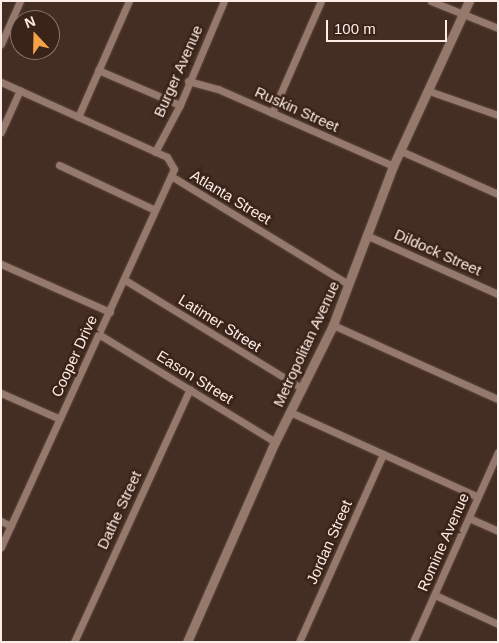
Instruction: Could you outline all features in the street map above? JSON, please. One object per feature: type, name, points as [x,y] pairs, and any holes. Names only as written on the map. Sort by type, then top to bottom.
[{"type":"street","points":[[1,44],[20,1]]},
{"type":"street","points":[[78,117],[129,1]]},
{"type":"street","name":"Burger Avenue","points":[[155,152],[180,105],[188,81],[224,1]]},
{"type":"street","points":[[272,113],[321,1]]},
{"type":"street","points":[[430,1],[498,28]]},
{"type":"street","name":"Metropolitan Avenue","points":[[187,642],[275,442],[333,326],[366,235],[394,166],[469,1]]},
{"type":"street","points":[[98,70],[180,105]]},
{"type":"street","name":"Ruskin Street","points":[[188,81],[218,89],[394,166]]},
{"type":"street","name":"Atlanta Street","points":[[1,82],[155,152],[172,164],[171,176],[348,284]]},
{"type":"street","points":[[1,132],[20,90]]},
{"type":"street","points":[[429,90],[498,115]]},
{"type":"street","points":[[401,152],[498,194]]},
{"type":"street","points":[[58,165],[155,210]]},
{"type":"street","name":"Cooper Drive","points":[[1,547],[100,335],[171,176]]},
{"type":"street","name":"Dildock Street","points":[[366,235],[498,294]]},
{"type":"street","points":[[1,264],[110,312]]},
{"type":"street","name":"Latimer Street","points":[[125,280],[301,388]]},
{"type":"street","points":[[333,326],[498,399]]},
{"type":"street","name":"Eason Street","points":[[100,335],[275,442]]},
{"type":"street","name":"Dathe Street","points":[[74,642],[190,389]]},
{"type":"street","points":[[1,392],[60,419]]},
{"type":"street","points":[[290,412],[478,497]]},
{"type":"street","name":"Romine Avenue","points":[[413,642],[498,452]]},
{"type":"street","name":"Jordan Street","points":[[299,642],[383,454]]},
{"type":"street","points":[[469,518],[498,531]]},
{"type":"street","points":[[1,522],[11,526]]},
{"type":"street","points":[[435,595],[498,624]]}]
